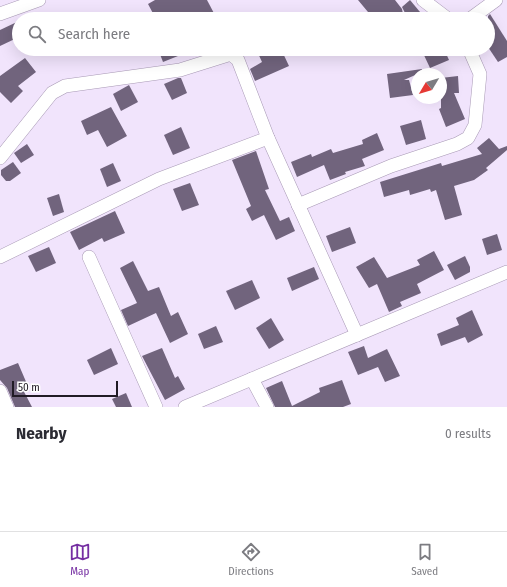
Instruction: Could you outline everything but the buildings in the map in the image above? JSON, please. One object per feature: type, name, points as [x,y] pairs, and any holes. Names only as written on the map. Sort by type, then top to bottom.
[{"type":"street","points":[[0,14],[39,0]]},
{"type":"street","points":[[423,0],[439,12]]},
{"type":"street","points":[[480,12],[496,0]]},
{"type":"street","points":[[0,158],[52,93],[66,86],[180,70],[222,56]]},
{"type":"street","points":[[235,56],[238,60],[268,138],[357,335]]},
{"type":"street","points":[[298,205],[390,166],[457,144],[468,138],[475,125],[480,74],[472,56]]},
{"type":"street","points":[[0,256],[159,179],[268,138]]},
{"type":"street","points":[[88,257],[156,407]]},
{"type":"street","points":[[185,407],[507,272]]},
{"type":"street","points":[[252,379],[267,407]]},
{"type":"street","points":[[0,391],[6,407]]}]
